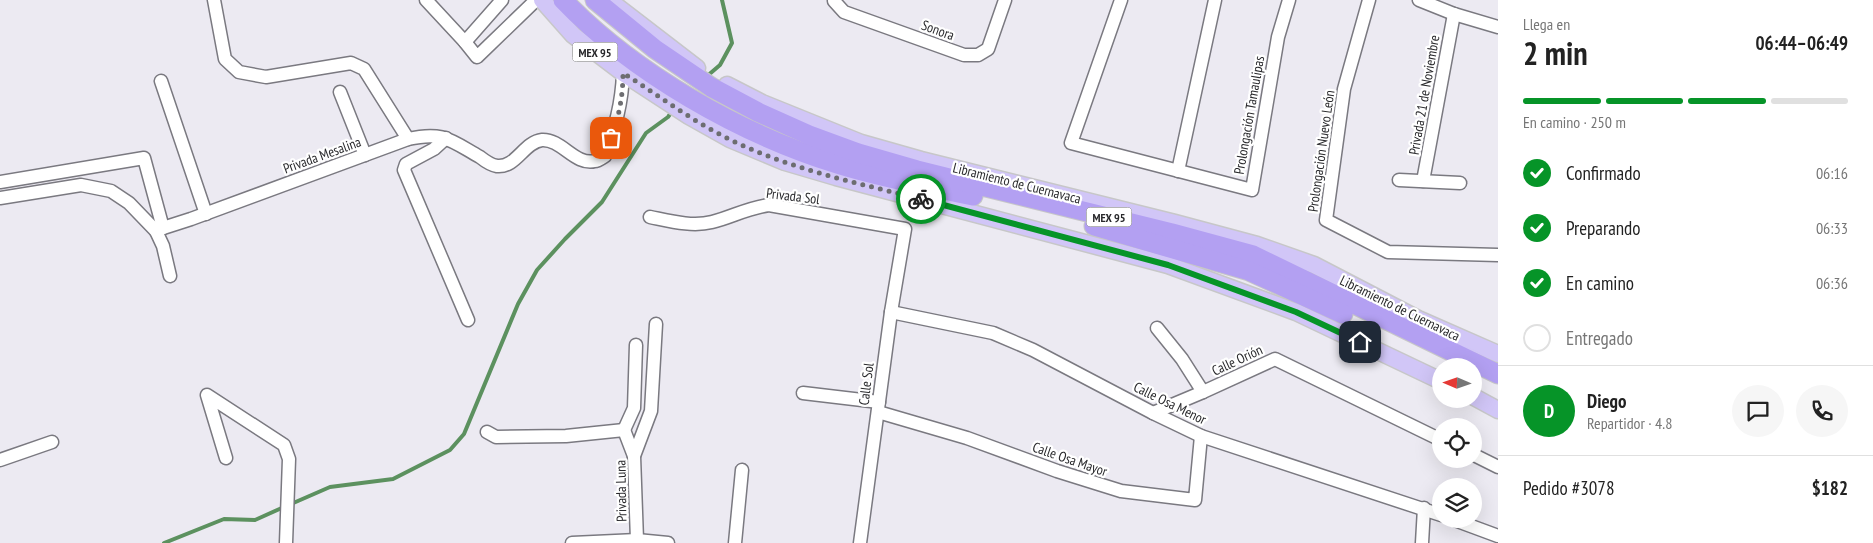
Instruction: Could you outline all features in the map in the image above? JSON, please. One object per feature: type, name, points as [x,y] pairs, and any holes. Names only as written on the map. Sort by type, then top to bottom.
[{"type":"highway","name":"MEX 95","points":[[563,0],[660,88],[693,109],[734,123],[789,147],[837,164],[906,182],[1050,213],[1249,271],[1436,358]]},
{"type":"highway","name":"MEX 95","points":[[595,0],[655,49],[691,69],[758,112],[808,135],[858,153],[918,170],[1253,255],[1498,374]]},
{"type":"highway","points":[[1482,380],[1498,388]]},
{"type":"main road","name":"MEX 95","points":[[542,0],[573,35],[623,73],[660,88]]},
{"type":"main road","name":"MEX 95","points":[[608,0],[691,69]]},
{"type":"main road","name":"Libramiento de Cuernavaca","points":[[713,84],[860,143],[1175,223],[1265,248],[1314,265],[1418,319],[1498,354]]},
{"type":"main road","name":"MEX 95","points":[[693,109],[730,139],[785,162],[1168,265],[1296,312],[1432,377]]},
{"type":"main road","points":[[1482,402],[1498,410]]},
{"type":"street","points":[[214,0],[225,59],[239,72],[266,77],[351,63],[364,69],[408,139]]},
{"type":"street","points":[[426,0],[477,57],[536,0]]},
{"type":"street","points":[[465,42],[502,0]]},
{"type":"street","name":"Sonora","points":[[835,0],[844,12],[964,55],[978,55],[988,49],[1005,0]]},
{"type":"street","name":"Prolongación Tamaulipas","points":[[1121,0],[1071,144],[1252,190],[1278,37],[1289,0]]},
{"type":"street","points":[[1178,171],[1215,0]]},
{"type":"street","name":"Prolongación Nuevo León","points":[[1369,0],[1344,89],[1326,220],[1388,252],[1498,255]]},
{"type":"street","points":[[1420,0],[1454,14],[1498,27]]},
{"type":"street","name":"Privada 21 de Noviembre","points":[[1423,181],[1454,14]]},
{"type":"street","name":"Privada Mesalina","points":[[160,229],[206,214],[408,139],[427,135],[446,138],[493,166],[507,165],[535,142],[542,140],[550,140],[584,161],[595,161],[605,156],[618,120],[623,73]]},
{"type":"street","points":[[161,81],[206,214]]},
{"type":"street","points":[[340,92],[364,155]]},
{"type":"street","points":[[446,138],[434,149],[406,164],[404,170],[468,320]]},
{"type":"street","points":[[0,182],[144,158],[170,276]]},
{"type":"street","points":[[1399,180],[1460,183]]},
{"type":"street","points":[[0,198],[81,185],[111,191],[129,203],[160,229]]},
{"type":"street","name":"Privada Sol","points":[[650,217],[684,224],[712,223],[752,208],[769,205],[905,229]]},
{"type":"street","name":"Calle Sol","points":[[860,543],[890,312],[905,229]]},
{"type":"street","name":"Calle Osa Menor","points":[[890,312],[993,333],[1034,350],[1200,436],[1432,511]]},
{"type":"street","name":"Privada Luna","points":[[637,540],[634,456],[651,411],[656,324]]},
{"type":"street","points":[[1157,328],[1182,359],[1203,392]]},
{"type":"street","points":[[634,456],[624,430],[634,408],[636,345]]},
{"type":"street","name":"Calle Orión","points":[[1153,413],[1275,359],[1432,436]]},
{"type":"street","points":[[803,393],[878,407]]},
{"type":"street","points":[[226,458],[207,395],[284,445],[289,459],[286,543]]},
{"type":"street","name":"Calle Osa Mayor","points":[[878,407],[1121,492],[1195,500],[1200,436]]},
{"type":"street","points":[[487,432],[496,437],[556,436],[624,430]]},
{"type":"street","points":[[0,460],[52,442]]},
{"type":"street","points":[[1482,459],[1498,467]]},
{"type":"street","points":[[735,543],[742,470]]},
{"type":"street","points":[[1422,543],[1424,508]]},
{"type":"street","points":[[1476,528],[1498,536]]},
{"type":"street","points":[[572,543],[637,540],[668,543]]},
{"type":"waterway","points":[[706,77],[720,65],[732,43],[722,0]]},
{"type":"waterway","points":[[291,504],[330,487],[393,479],[450,450],[464,434],[518,304],[537,270],[602,202],[646,133],[668,117],[673,110]]},
{"type":"waterway","points":[[164,543],[224,519],[255,520],[284,507]]},
{"type":"way so far","points":[[611,138],[618,120],[623,73],[689,116],[730,139],[785,162],[921,199]]},
{"type":"route","points":[[921,199],[1168,265],[1296,312],[1360,342]]}]
